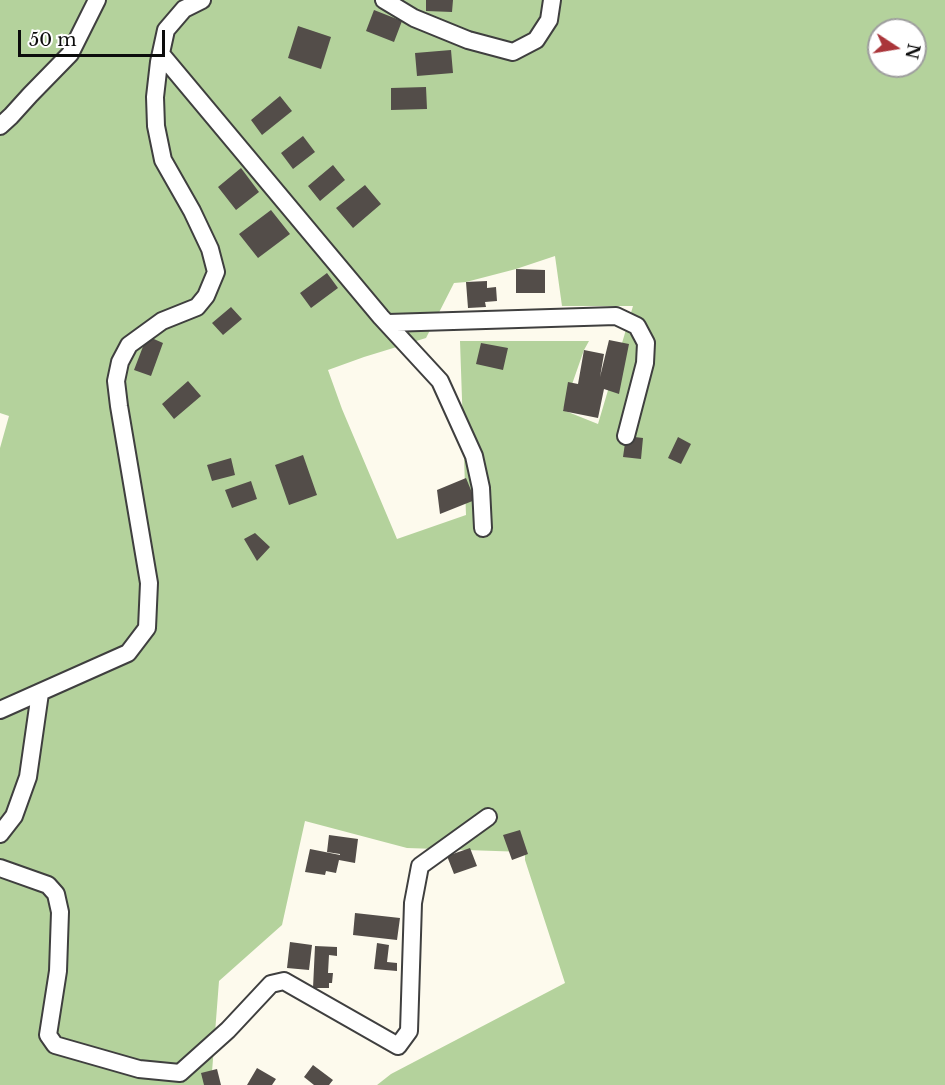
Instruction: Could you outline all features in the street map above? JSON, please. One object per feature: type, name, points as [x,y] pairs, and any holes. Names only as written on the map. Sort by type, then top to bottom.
[{"type":"street","points":[[0,126],[70,54],[97,0]]},
{"type":"street","points":[[0,710],[128,653],[147,628],[149,583],[116,381],[120,362],[129,345],[162,321],[197,307],[206,296],[216,272],[210,249],[192,211],[163,160],[156,126],[155,97],[166,30],[184,9],[202,0]]},
{"type":"street","points":[[384,0],[414,18],[468,40],[513,52],[536,40],[549,20],[552,0]]},
{"type":"street","points":[[161,54],[388,323],[441,381],[474,456],[481,488],[483,528]]},
{"type":"street","points":[[388,323],[616,316],[637,326],[646,343],[645,363],[626,436]]},
{"type":"street","points":[[0,834],[14,816],[28,777],[40,693]]},
{"type":"street","points":[[0,868],[48,885],[56,894],[60,912],[58,971],[48,1035],[55,1045],[139,1069],[180,1073],[228,1030],[271,984],[284,981],[398,1046],[410,1031],[413,903],[420,866],[488,817]]},
{"type":"green space","points":[[0,0],[945,0],[945,1085],[377,1085],[391,1074],[565,983],[525,860],[525,852],[407,848],[305,821],[282,925],[219,981],[211,1085],[0,1085],[0,448],[9,416],[0,413]],"holes":[[[555,256],[562,306],[633,306],[598,424],[563,410],[589,341],[460,341],[466,515],[397,539],[328,370],[426,338],[454,283],[516,269]]]},
{"type":"building","points":[[426,0],[453,0],[452,12],[426,11]]},
{"type":"building","points":[[374,10],[402,21],[394,42],[366,31]]},
{"type":"building","points":[[298,26],[331,37],[321,69],[288,58]]},
{"type":"building","points":[[451,50],[453,73],[417,76],[415,53]]},
{"type":"building","points":[[426,87],[427,109],[391,110],[391,88]]},
{"type":"building","points":[[280,96],[292,111],[262,135],[251,120]]},
{"type":"building","points":[[303,136],[315,152],[293,169],[281,153]]},
{"type":"building","points":[[333,165],[345,180],[320,201],[308,186]]},
{"type":"building","points":[[241,168],[259,192],[236,210],[218,187]]},
{"type":"building","points":[[365,185],[381,204],[353,228],[336,208]]},
{"type":"building","points":[[271,210],[290,234],[258,258],[239,234]]},
{"type":"building","points":[[516,269],[545,270],[545,293],[516,293]]},
{"type":"building","points":[[327,273],[338,288],[311,308],[300,293]]},
{"type":"building","points":[[487,281],[487,288],[496,287],[497,301],[485,302],[486,307],[468,308],[466,282]]},
{"type":"building","points":[[231,307],[242,319],[223,335],[212,323]]},
{"type":"building","points":[[147,336],[163,343],[151,376],[134,370]]},
{"type":"building","points":[[609,340],[629,344],[619,394],[604,389],[598,418],[563,411],[568,382],[578,384],[584,350],[604,354],[600,377]]},
{"type":"building","points":[[481,343],[508,348],[503,370],[476,364]]},
{"type":"building","points":[[188,381],[201,396],[174,419],[162,404]]},
{"type":"building","points":[[626,436],[643,438],[641,459],[623,457]]},
{"type":"building","points":[[678,437],[691,444],[681,464],[668,458]]},
{"type":"building","points":[[303,455],[317,495],[289,505],[275,465]]},
{"type":"building","points":[[231,458],[235,475],[212,481],[207,465]]},
{"type":"building","points":[[466,478],[475,500],[440,514],[437,490]]},
{"type":"building","points":[[251,481],[257,499],[232,508],[225,490]]},
{"type":"building","points":[[255,533],[270,547],[257,561],[244,539]]},
{"type":"building","points":[[520,830],[528,854],[512,860],[503,835]]},
{"type":"building","points":[[329,835],[358,839],[355,863],[339,860],[336,873],[326,871],[325,875],[305,872],[310,849],[340,855],[327,852]]},
{"type":"building","points":[[470,848],[477,866],[454,874],[447,856]]},
{"type":"building","points":[[355,913],[400,918],[397,940],[353,935]]},
{"type":"building","points":[[290,942],[312,945],[309,970],[287,968]]},
{"type":"building","points":[[377,943],[389,945],[387,962],[397,963],[397,971],[374,969]]},
{"type":"building","points":[[315,946],[337,947],[337,956],[329,955],[328,973],[333,973],[329,988],[313,988]]},
{"type":"building","points":[[313,1065],[333,1080],[329,1085],[314,1085],[304,1077]]},
{"type":"building","points":[[257,1068],[276,1079],[272,1085],[247,1085]]},
{"type":"building","points":[[217,1069],[221,1085],[204,1085],[201,1073]]}]
